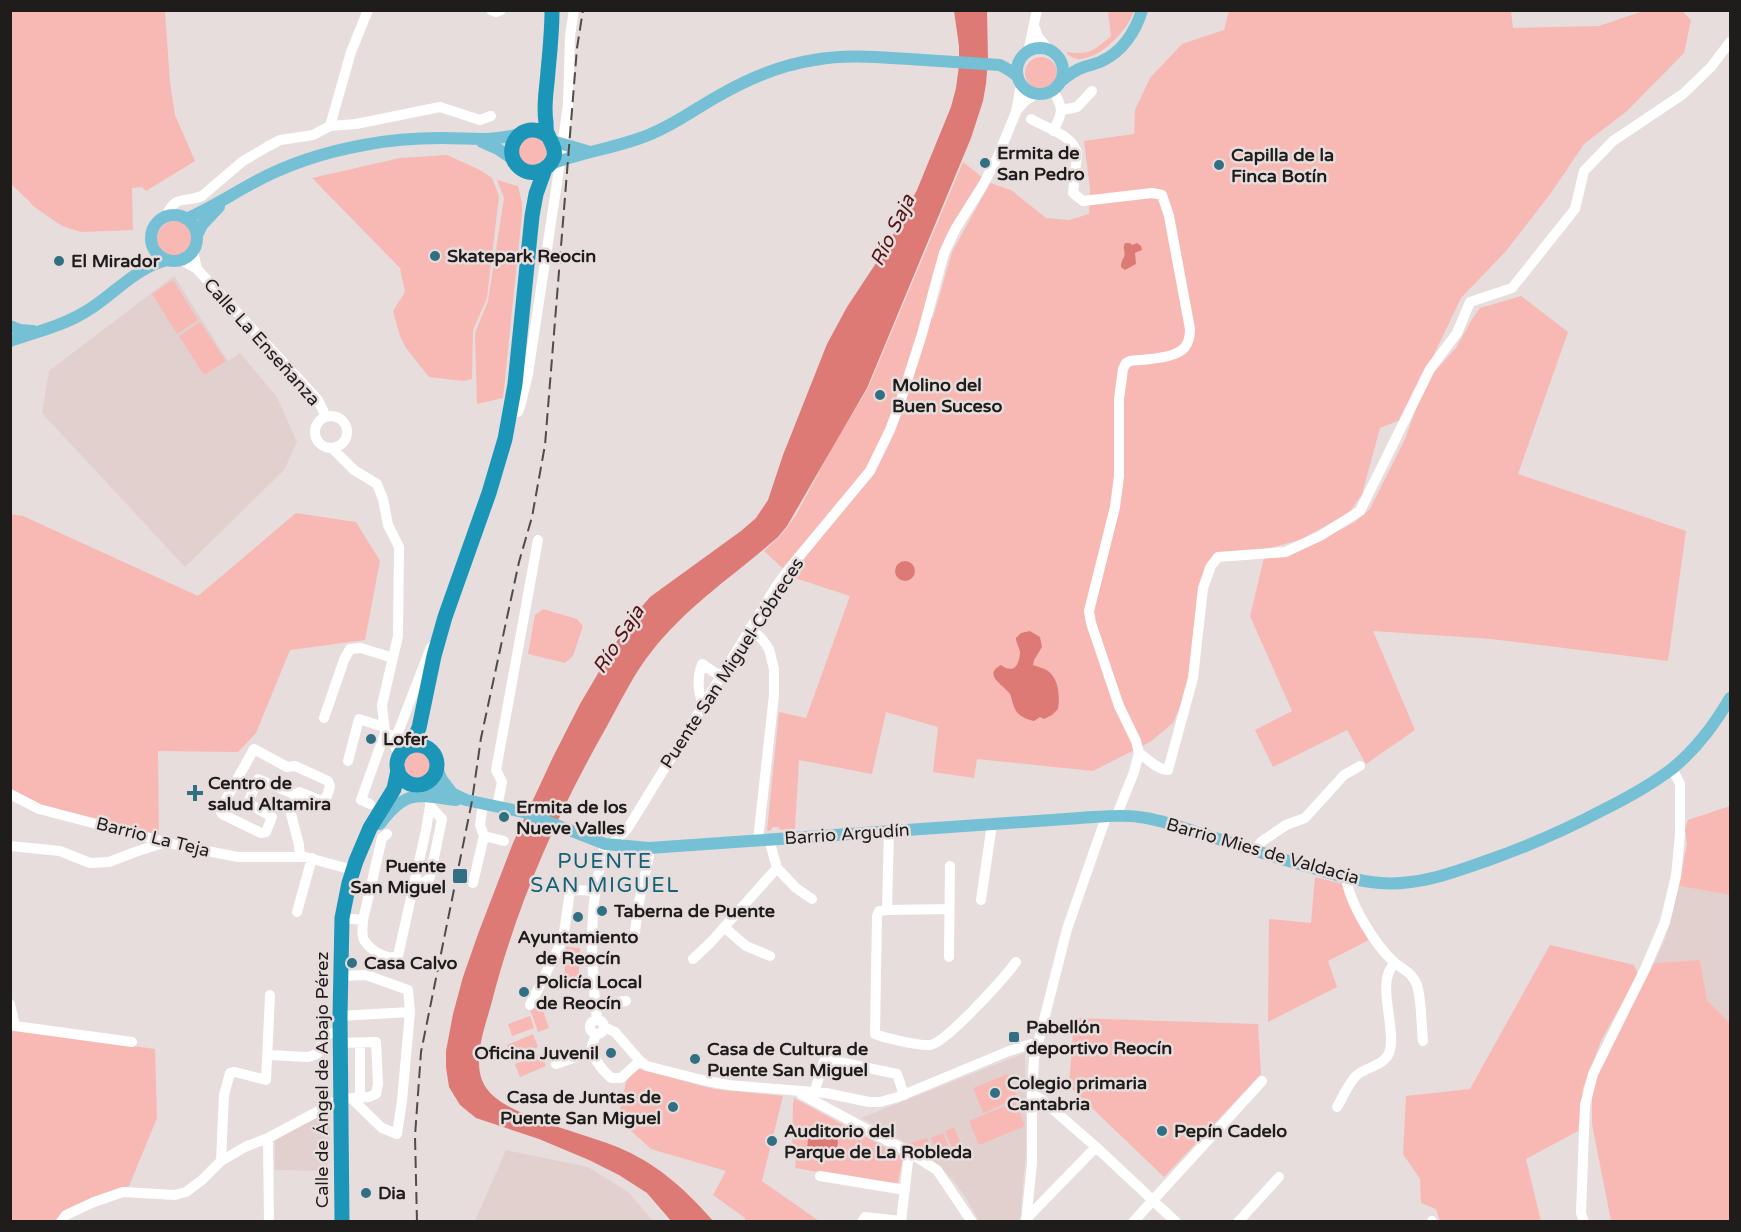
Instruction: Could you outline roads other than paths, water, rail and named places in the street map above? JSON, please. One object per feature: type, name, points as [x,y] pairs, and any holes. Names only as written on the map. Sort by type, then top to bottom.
[{"type":"highway","points":[[386,803],[396,785],[402,757],[419,728],[434,656],[445,617],[496,473],[510,413],[532,216],[536,194],[551,165],[554,153],[553,140],[545,113],[552,10]]},
{"type":"highway","points":[[532,216],[531,196],[512,146],[537,115],[546,90]]},
{"type":"highway","points":[[523,132],[538,130],[553,140]]},
{"type":"highway","points":[[518,165],[534,172],[551,165]]},
{"type":"highway","points":[[426,695],[424,728],[427,747],[435,757],[426,786]]},
{"type":"highway","points":[[402,757],[421,745],[427,747]]},
{"type":"highway","points":[[402,757],[403,779],[426,786]]},
{"type":"highway","points":[[386,803],[400,790],[426,786]]},
{"type":"highway","name":"Calle de Ángel de Abajo Pérez","points":[[342,1221],[355,1098],[340,1038],[342,918],[359,854],[370,828],[386,803]]},
{"type":"main road","points":[[1019,67],[1030,93],[1048,93],[1071,74],[1105,60],[1126,42],[1143,10]]},
{"type":"main road","points":[[1019,67],[1036,49],[1049,50],[1059,59],[1084,67]]},
{"type":"main road","points":[[551,165],[587,152],[622,145],[656,132],[742,83],[775,69],[805,61],[830,58],[897,58],[1019,67]]},
{"type":"main road","points":[[1056,87],[1063,68],[1059,59]]},
{"type":"main road","points":[[186,219],[279,171],[348,148],[407,139],[503,139],[523,132]]},
{"type":"main road","points":[[478,140],[498,149],[518,165]]},
{"type":"main road","points":[[553,140],[587,152]]},
{"type":"main road","points":[[197,235],[208,217],[228,198]]},
{"type":"main road","points":[[10,341],[59,326],[87,312],[133,276],[157,262],[181,260],[193,251],[197,241],[193,226],[186,219],[176,216],[166,217],[158,222],[153,230],[153,246],[158,255],[167,260]]},
{"type":"main road","points":[[133,276],[153,246]]},
{"type":"main road","points":[[10,326],[20,330],[38,331]]},
{"type":"main road","name":"Barrio Mies de Valdacia","points":[[1111,817],[1140,817],[1173,825],[1346,878],[1380,883],[1405,883],[1435,878],[1521,849],[1576,825],[1628,797],[1672,768],[1701,740],[1731,698]]},
{"type":"main road","points":[[359,854],[395,805],[426,786],[442,780],[453,794]]},
{"type":"main road","points":[[426,786],[466,800]]},
{"type":"main road","points":[[426,786],[466,800]]},
{"type":"main road","name":"Barrio Argudín","points":[[466,800],[523,812],[608,844],[649,848],[1111,817]]},
{"type":"street","points":[[330,126],[351,52],[368,10]]},
{"type":"street","points":[[491,10],[496,12],[501,10]]},
{"type":"street","points":[[510,413],[518,412],[528,374],[550,238],[568,104],[570,36],[574,10]]},
{"type":"street","name":"Puente San Miguel-Cóbreces","points":[[608,844],[628,828],[720,676],[788,570],[870,471],[900,403],[944,253],[956,228],[992,170],[1016,111],[1019,67],[1035,25],[1037,10]]},
{"type":"street","points":[[1035,25],[1038,37],[1049,50]]},
{"type":"street","points":[[1139,753],[1163,770],[1168,770],[1193,678],[1203,588],[1210,566],[1218,557],[1285,552],[1320,536],[1360,511],[1430,369],[1457,333],[1470,302],[1512,288],[1575,210],[1584,171],[1612,141],[1683,94],[1711,67],[1731,42]]},
{"type":"street","points":[[1053,131],[1062,110],[1056,87]]},
{"type":"street","points":[[1062,110],[1077,107],[1092,91]]},
{"type":"street","name":"Puente San Miguel-Cóbreces","points":[[1016,111],[1036,94]]},
{"type":"street","points":[[166,217],[173,204],[179,200],[202,196],[243,161],[280,140],[313,135],[330,126],[356,124],[440,107],[480,120],[491,116]]},
{"type":"street","points":[[1026,1220],[1032,1163],[1034,1059],[1067,929],[1111,817],[1134,772],[1139,753],[1136,741],[1119,706],[1089,611],[1115,507],[1119,476],[1119,399],[1123,369],[1130,361],[1177,354],[1185,347],[1190,329],[1169,216],[1162,195],[1152,193],[1083,201],[1073,193],[1076,148],[1067,139],[1031,119]]},
{"type":"street","name":"Calle La Enseñanza","points":[[193,251],[197,269]]},
{"type":"street","name":"Calle La Enseñanza","points":[[181,260],[197,269],[318,400],[326,417]]},
{"type":"street","points":[[331,416],[340,418],[347,431],[342,444],[332,448],[324,447],[315,434],[317,423],[331,416]]},
{"type":"street","points":[[332,448],[354,470],[377,484],[383,499],[388,525],[399,547],[398,636],[382,705],[385,730],[361,800],[370,804]]},
{"type":"street","points":[[497,807],[502,782],[496,770],[538,540]]},
{"type":"street","points":[[402,757],[395,746],[396,737],[427,656],[445,617]]},
{"type":"street","points":[[750,628],[762,639],[769,650],[774,669],[764,839],[777,868],[796,888],[812,899]]},
{"type":"street","points":[[324,718],[350,649],[361,648],[393,658]]},
{"type":"street","points":[[704,704],[699,695],[698,685],[702,664],[720,676]]},
{"type":"street","points":[[348,761],[359,719],[396,737]]},
{"type":"street","points":[[296,795],[258,778],[248,803],[272,817],[266,832],[261,833],[222,814],[220,810],[254,749],[287,767],[295,766],[328,781],[330,786],[323,800],[299,792],[290,810],[300,856]]},
{"type":"street","points":[[1256,851],[1261,842],[1286,825],[1305,818],[1344,775],[1360,766]]},
{"type":"street","points":[[1584,1221],[1581,1213],[1585,1105],[1593,1074],[1645,969],[1665,922],[1676,876],[1680,835],[1680,784],[1672,768]]},
{"type":"street","points":[[387,834],[382,838],[363,920],[363,936],[370,946],[383,956],[393,958],[398,956],[415,882],[426,786]]},
{"type":"street","name":"Barrio La Teja","points":[[10,794],[39,809],[166,842],[238,857],[300,856],[353,870]]},
{"type":"street","points":[[473,883],[484,836],[480,825],[483,803]]},
{"type":"street","points":[[981,900],[992,824]]},
{"type":"street","points":[[628,828],[630,846]]},
{"type":"street","points":[[887,910],[889,831]]},
{"type":"street","points":[[484,836],[504,841]]},
{"type":"street","points":[[10,846],[60,851],[90,863],[109,862],[166,842]]},
{"type":"street","points":[[590,1052],[599,1027],[593,918],[596,891],[608,844]]},
{"type":"street","points":[[634,939],[649,848]]},
{"type":"street","points":[[297,912],[312,858]]},
{"type":"street","points":[[949,957],[950,866]]},
{"type":"street","points":[[693,959],[777,868]]},
{"type":"street","points":[[1346,878],[1352,898],[1370,932],[1395,963],[1408,971],[1416,984],[1423,1041]]},
{"type":"street","points":[[530,1005],[563,939],[570,891],[596,891]]},
{"type":"street","points":[[949,909],[879,911],[877,916],[875,1034],[885,1038],[931,1045],[940,1040],[971,1012],[1008,974],[1016,962]]},
{"type":"street","points":[[342,918],[363,920]]},
{"type":"street","points":[[724,927],[746,946],[770,956]]},
{"type":"street","points":[[563,939],[593,939]]},
{"type":"street","points":[[1337,1107],[1356,1075],[1378,1065],[1387,1058],[1390,1051],[1391,1032],[1386,988],[1390,967],[1395,963]]},
{"type":"street","points":[[340,976],[366,975],[408,990],[410,1012],[397,1134],[382,1128],[355,1098],[360,1043]]},
{"type":"street","points":[[221,1161],[224,1095],[230,1073],[266,1080],[270,995]]},
{"type":"street","points":[[596,1005],[626,1001]]},
{"type":"street","points":[[10,1004],[13,1025],[132,1042]]},
{"type":"street","points":[[340,1016],[410,1012]]},
{"type":"street","points":[[599,1027],[615,1032],[640,1061],[660,1070],[716,1083],[880,1102],[904,1095],[1009,1051],[1038,1044]]},
{"type":"street","points":[[61,1221],[66,1215],[123,1192],[175,1195],[186,1192],[221,1161],[245,1147],[355,1098],[376,1094],[378,1084],[376,1042],[360,1043],[326,1034],[317,1054],[308,1057],[267,1055]]},
{"type":"street","points":[[590,1052],[603,1070],[611,1078],[616,1079],[621,1078],[640,1061]]},
{"type":"street","points":[[556,1064],[590,1052]]},
{"type":"street","points":[[814,1093],[825,1059],[897,1074],[904,1095]]},
{"type":"street","points":[[1133,1221],[1262,1081]]},
{"type":"street","points":[[798,1092],[937,1170],[972,1221]]},
{"type":"street","points":[[1032,1094],[1041,1099],[1096,1147],[1176,1221]]},
{"type":"street","points":[[832,1095],[844,1116]]},
{"type":"street","points":[[268,1138],[268,1221]]},
{"type":"street","points":[[1026,1220],[1096,1147]]},
{"type":"street","points":[[862,1221],[865,1217],[871,1217],[901,1221],[909,1153]]},
{"type":"street","points":[[820,1176],[905,1190]]},
{"type":"street","points":[[1238,1221],[1279,1177]]},
{"type":"railway","points":[[417,1222],[415,1136],[421,1052],[472,801],[481,738],[519,562],[532,517],[545,445],[577,48],[583,10]]},
{"type":"place","name":"Ermita de San Pedro","points":[[985,163]]},
{"type":"place","name":"Capilla de la Finca Botín","points":[[1219,165]]},
{"type":"place","name":"Skatepark Reocin","points":[[435,256]]},
{"type":"place","name":"El Mirador","points":[[59,261]]},
{"type":"place","name":"Molino del Buen Suceso","points":[[880,395]]},
{"type":"place","name":"Lofer","points":[[371,739]]},
{"type":"place","name":"Centro de salud Altamira","points":[[195,793]]},
{"type":"place","name":"Ermita de los Nueve Valles","points":[[504,817]]},
{"type":"place","name":"Puente San Miguel","points":[[460,876]]},
{"type":"place","name":"Taberna de Puente","points":[[602,911]]},
{"type":"place","name":"Ayuntamiento de Reocín","points":[[578,917]]},
{"type":"place","name":"Casa Calvo","points":[[352,963]]},
{"type":"place","name":"Policía Local de Reocín","points":[[524,992]]},
{"type":"place","name":"Pabellón deportivo Reocín","points":[[1014,1037]]},
{"type":"place","name":"Oficina Juvenil","points":[[611,1053]]},
{"type":"place","name":"Casa de Cultura de Puente San Miguel","points":[[695,1059]]},
{"type":"place","name":"Colegio primaria Cantabria","points":[[995,1093]]},
{"type":"place","name":"Casa de Juntas de Puente San Miguel","points":[[673,1107]]},
{"type":"place","name":"Pepín Cadelo","points":[[1162,1131]]},
{"type":"place","name":"Auditorio del Parque de La Robleda","points":[[772,1141]]},
{"type":"place","name":"Dia","points":[[366,1193]]},
{"type":"district","name":"PUENTE SAN MIGUEL","points":[[605,873]]},
{"type":"water label","name":"Río Saja","points":[[892,230]]},
{"type":"water label","name":"Río Saja","points":[[618,639]]}]
